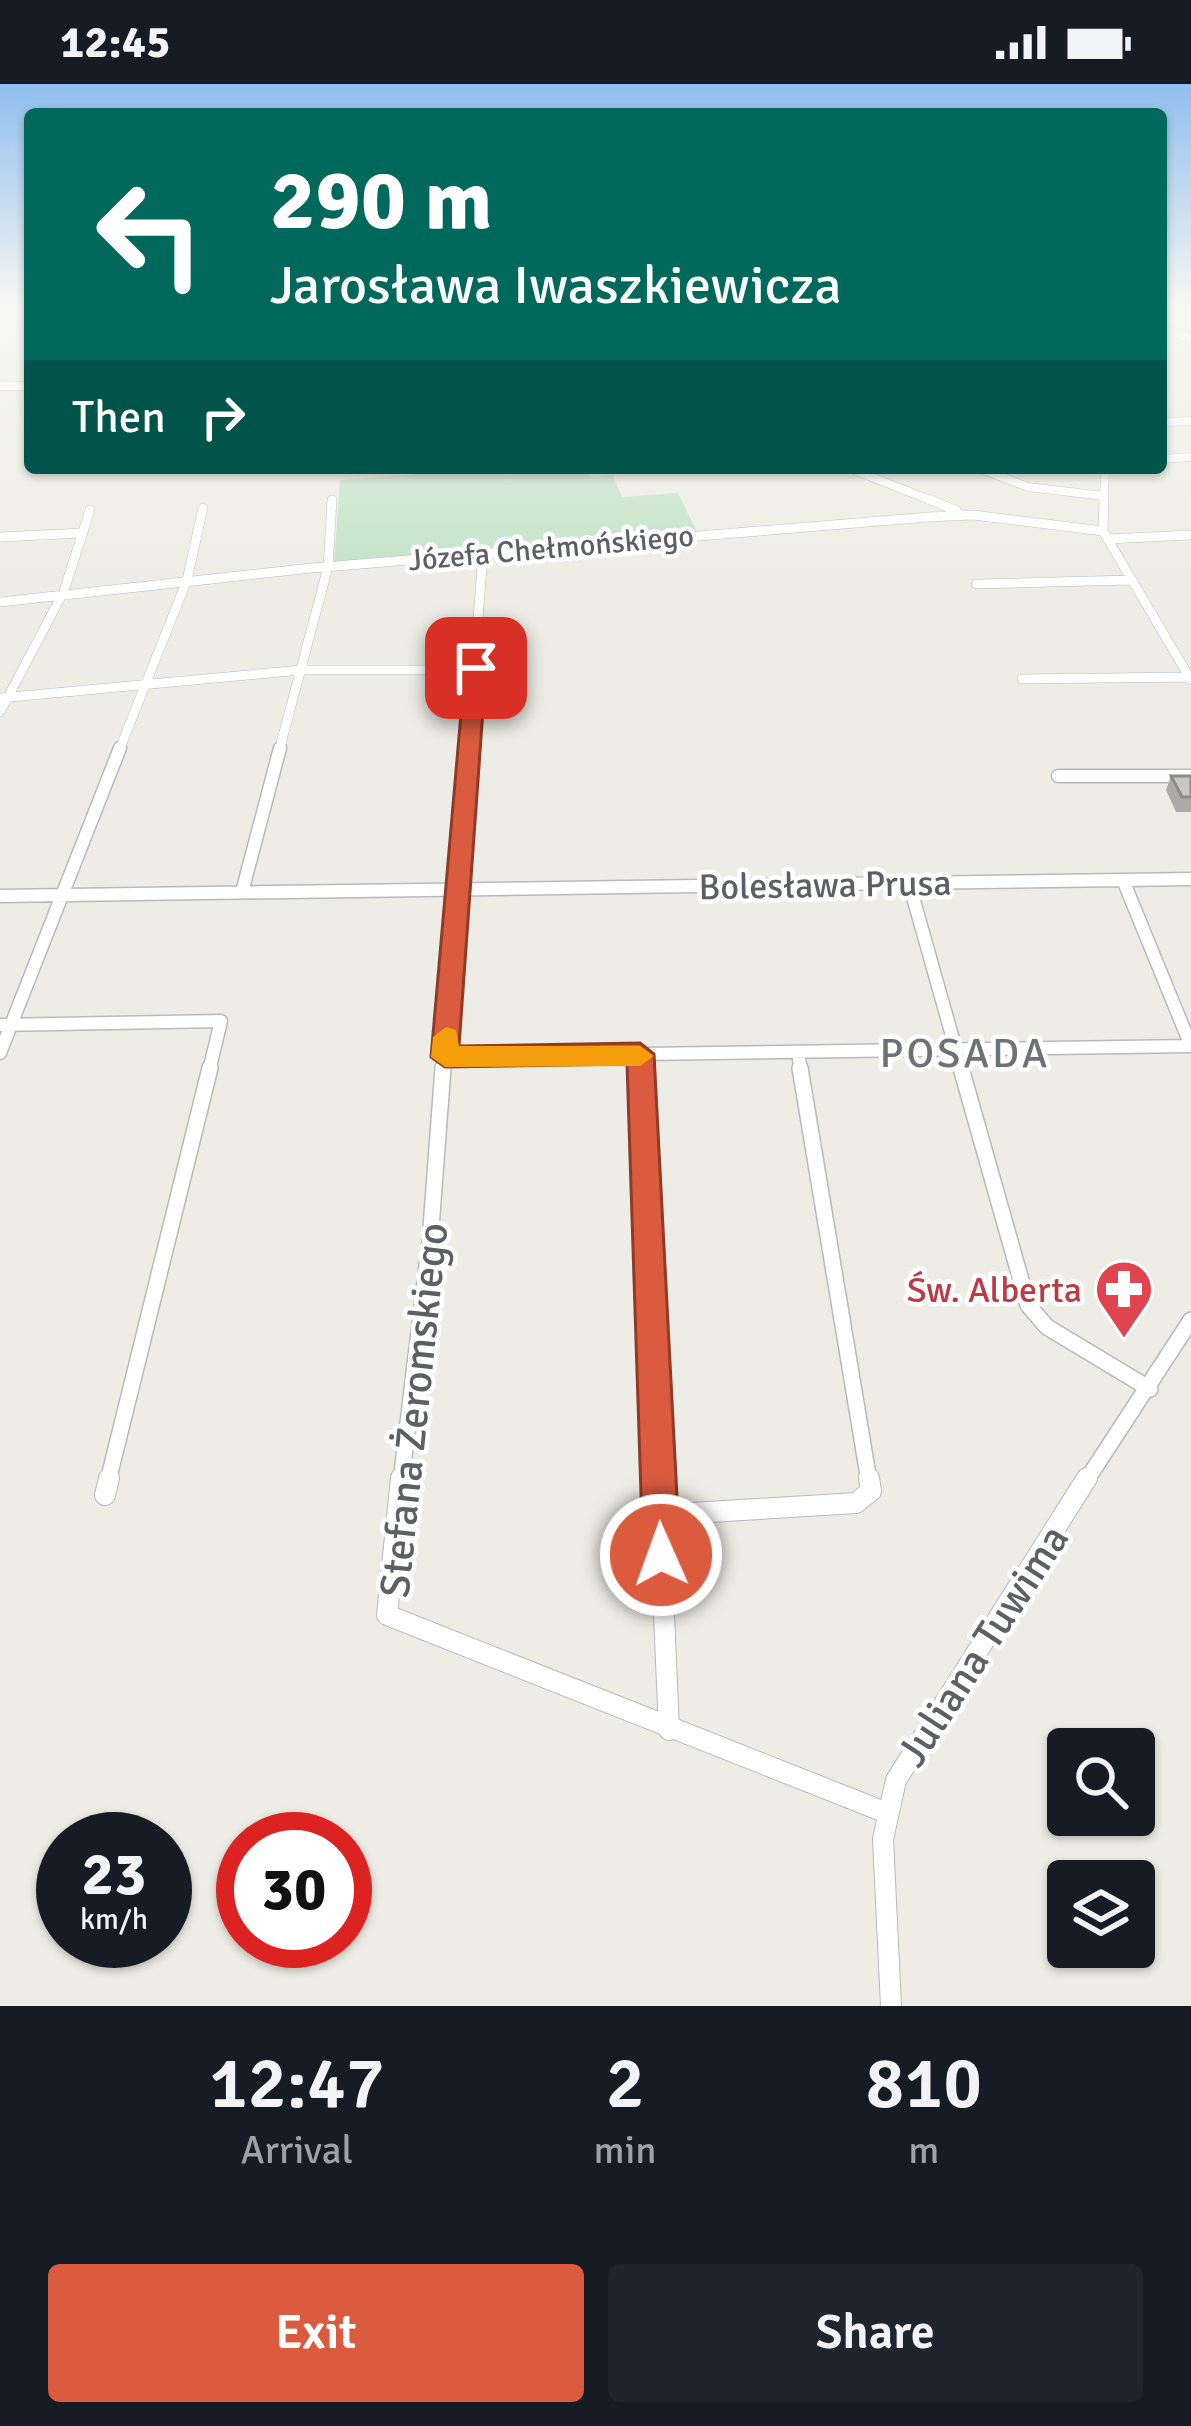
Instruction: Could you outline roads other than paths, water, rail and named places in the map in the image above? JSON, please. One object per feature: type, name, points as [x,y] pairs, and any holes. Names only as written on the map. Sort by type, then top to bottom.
[{"type":"street","points":[[862,474],[942,511]]},
{"type":"street","points":[[994,474],[1028,487],[1104,496]]},
{"type":"street","points":[[1105,474],[1105,535],[1190,678]]},
{"type":"street","points":[[242,892],[328,567],[332,500]]},
{"type":"street","points":[[0,1053],[6,1025],[63,895],[187,580],[202,508]]},
{"type":"street","points":[[0,712],[64,591],[90,509]]},
{"type":"street","name":"Józefa Chełmońskiego","points":[[0,602],[64,591],[942,511],[1105,535],[1191,535]]},
{"type":"street","points":[[0,537],[83,533]]},
{"type":"street","name":"Stefana Żeromskiego","points":[[484,553],[430,1240],[418,1304],[387,1615],[887,1813]]},
{"type":"street","points":[[976,584],[1130,580]]},
{"type":"street","points":[[4,697],[302,670],[476,670]]},
{"type":"street","points":[[1022,680],[1190,678]]},
{"type":"street","points":[[1058,776],[1191,776]]},
{"type":"street","name":"Bolesława Prusa","points":[[0,896],[1191,879]]},
{"type":"street","points":[[445,1057],[1191,1046],[1123,880]]},
{"type":"street","points":[[909,883],[1030,1309],[1047,1327],[1150,1389]]},
{"type":"street","points":[[6,1025],[221,1021],[105,1495]]},
{"type":"street","points":[[660,1515],[856,1503],[871,1491],[798,1052]]},
{"type":"street","points":[[640,1054],[669,1730]]},
{"type":"street","name":"Juliana Tuwima","points":[[890,2006],[884,1839],[887,1813],[904,1763],[1191,1320]]},
{"type":"place","name":"Św. Alberta","points":[[1124,1340]]},
{"type":"district","name":"POSADA","points":[[965,1052]]}]
